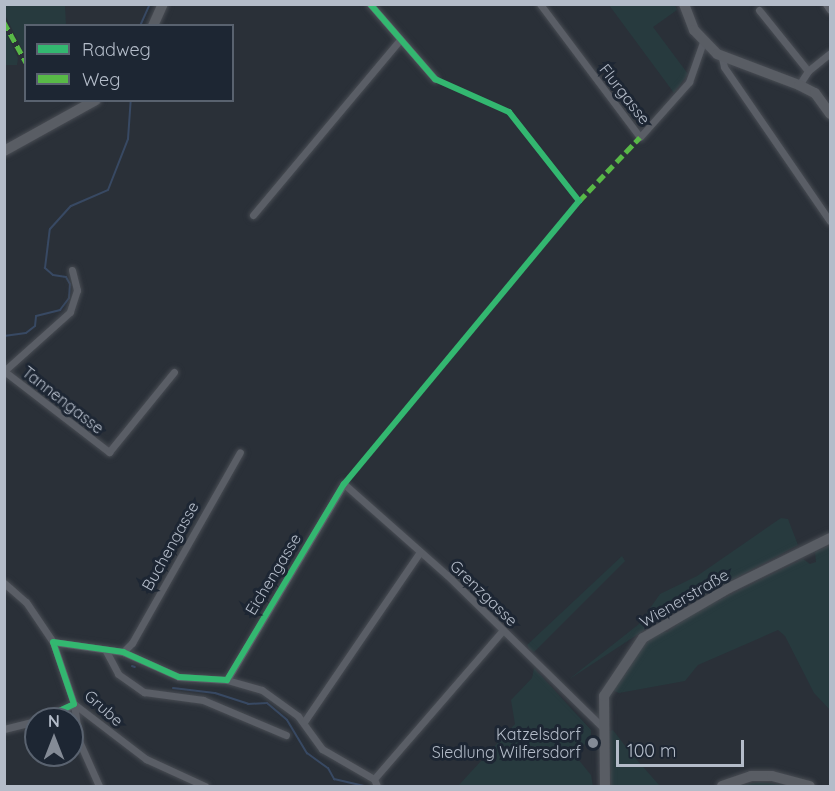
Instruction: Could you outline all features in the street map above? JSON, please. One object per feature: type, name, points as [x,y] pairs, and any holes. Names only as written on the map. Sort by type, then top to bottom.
[{"type":"street","points":[[154,24],[163,4]]},
{"type":"street","points":[[370,4],[435,79]]},
{"type":"street","name":"Flurgasse","points":[[540,4],[640,137],[689,82],[704,42]]},
{"type":"street","points":[[684,4],[704,42],[722,58],[800,85],[815,93],[831,114]]},
{"type":"street","points":[[826,4],[831,10]]},
{"type":"street","points":[[759,10],[808,71]]},
{"type":"street","points":[[254,215],[301,164],[400,40]]},
{"type":"street","points":[[800,85],[808,71],[831,53]]},
{"type":"street","points":[[722,58],[724,67],[831,221]]},
{"type":"street","points":[[4,151],[92,102]]},
{"type":"street","points":[[4,371],[70,312],[77,290],[72,270]]},
{"type":"street","name":"Tannengasse","points":[[4,371],[109,452],[174,372]]},
{"type":"street","name":"Buchengasse","points":[[123,652],[132,643],[240,452]]},
{"type":"street","name":"Grenzgasse","points":[[344,483],[503,630],[602,727]]},
{"type":"street","name":"Eichengasse","points":[[227,680],[344,483]]},
{"type":"street","name":"Wienerstraße","points":[[605,786],[602,727],[604,696],[643,638],[729,588],[831,538]]},
{"type":"street","points":[[304,722],[420,552]]},
{"type":"street","name":"Grube","points":[[4,583],[26,602],[53,642],[74,704],[146,759],[205,786]]},
{"type":"street","points":[[53,642],[123,652],[180,677],[227,680],[261,690],[285,703],[304,722],[322,749],[375,783],[503,630]]},
{"type":"street","points":[[106,651],[118,674],[144,692],[203,700],[286,735]]},
{"type":"street","points":[[68,707],[74,704],[79,741],[99,786]]},
{"type":"street","points":[[4,729],[24,724]]},
{"type":"street","points":[[722,786],[751,776],[772,776],[810,786]]},
{"type":"green space","points":[[4,5],[65,5],[66,24],[24,24],[24,53],[5,15]]},
{"type":"green space","points":[[609,5],[675,5],[677,10],[653,27],[688,74],[674,93]]},
{"type":"green space","points":[[5,30],[18,58],[17,65],[5,65]]},
{"type":"green space","points":[[781,518],[788,519],[798,545],[672,612],[568,680],[639,624],[660,594],[697,576]]},
{"type":"green space","points":[[830,545],[830,710],[814,693],[785,636],[778,630],[698,665],[685,681],[619,693],[612,690],[645,643],[661,631],[667,632],[695,612],[803,559],[810,564],[816,562],[815,552]]},
{"type":"green space","points":[[622,556],[625,561],[534,652],[529,649],[527,645]]},
{"type":"green space","points":[[534,668],[591,730],[591,739],[579,749],[578,759],[591,775],[593,786],[458,786],[515,724],[511,700],[532,678]]},
{"type":"green space","points":[[613,730],[660,786],[611,786],[609,731]]},
{"type":"green space","points":[[759,782],[787,785],[793,786],[735,786]]},
{"type":"waterway","points":[[141,24],[150,4]]},
{"type":"waterway","points":[[4,336],[26,333],[35,326],[36,316],[60,310],[69,298],[70,284],[66,277],[53,275],[45,268],[50,229],[71,206],[108,190],[128,139],[131,102]]},
{"type":"waterway","points":[[173,688],[215,693],[248,704],[267,703],[287,720],[307,753],[328,768],[334,779],[364,786]]},
{"type":"marked path","points":[[4,22],[24,58]]},
{"type":"marked path","points":[[579,201],[640,137]]},
{"type":"cycle path","points":[[68,707],[74,704],[53,642],[123,652],[179,677],[227,680],[344,484],[579,201],[509,112],[435,79],[370,4]]},
{"type":"place","name":"Katzelsdorf Siedlung Wilfersdorf","points":[[593,743]]}]
